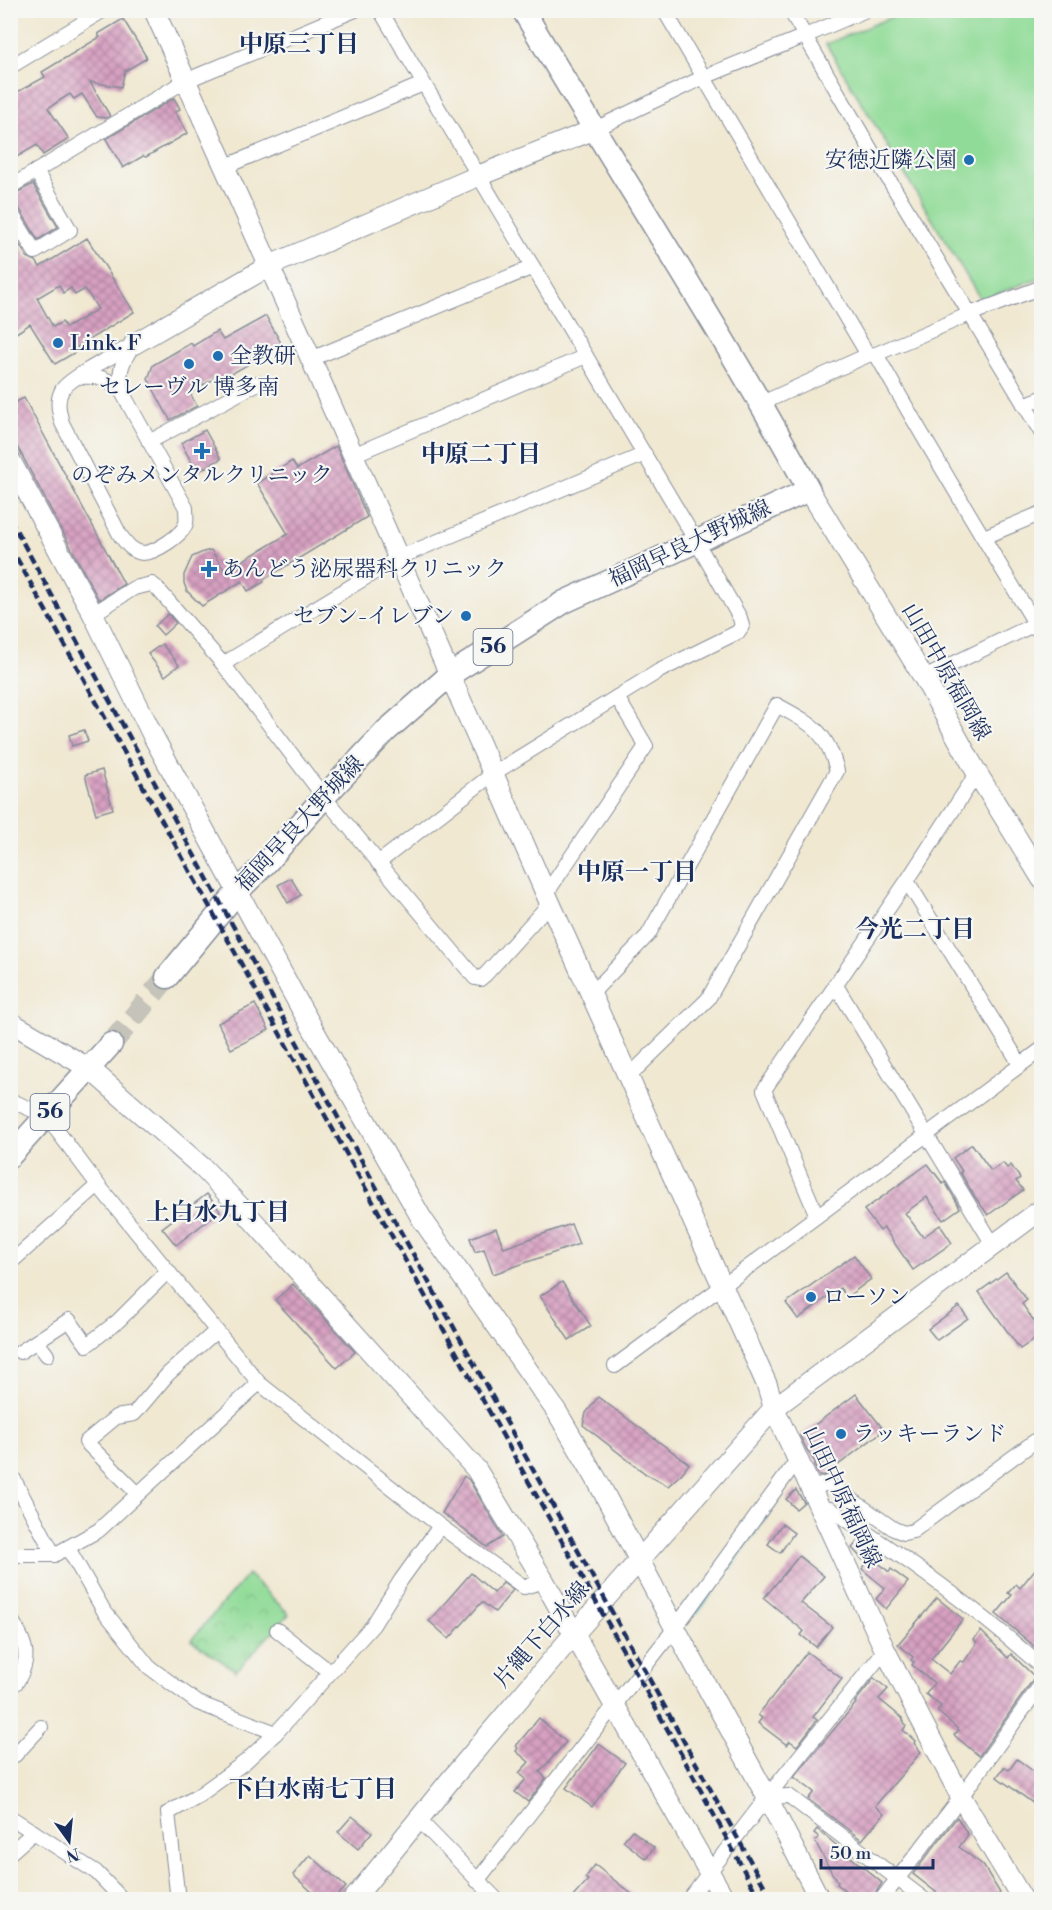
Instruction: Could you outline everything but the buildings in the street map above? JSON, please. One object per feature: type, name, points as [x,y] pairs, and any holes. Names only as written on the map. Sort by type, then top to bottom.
[{"type":"main road","points":[[523,10],[593,130],[762,403],[809,490]]},
{"type":"main road","name":"福岡早良大野城線","points":[[167,976],[238,891],[267,862],[324,797],[387,731],[451,674],[564,602],[809,490]]},
{"type":"main road","name":"56","points":[[10,1156],[111,1044]]},
{"type":"street","points":[[10,67],[104,10]]},
{"type":"street","points":[[154,10],[767,1385],[774,1408]]},
{"type":"street","points":[[10,187],[185,81],[355,10]]},
{"type":"street","points":[[378,863],[494,773],[659,671],[738,632],[742,626],[740,618],[645,454],[380,10]]},
{"type":"street","points":[[664,10],[1038,630],[924,678]]},
{"type":"street","points":[[790,10],[1041,434]]},
{"type":"street","points":[[134,344],[124,360],[119,376],[122,392],[186,508],[186,522],[180,534],[156,549],[143,553],[130,547],[120,535],[62,423],[58,405],[63,389],[77,377],[134,344],[269,266],[478,176],[593,130],[704,77],[866,10]]},
{"type":"street","points":[[224,167],[423,84]]},
{"type":"street","points":[[10,212],[35,252],[70,230],[36,171]]},
{"type":"street","points":[[311,359],[532,267]]},
{"type":"street","points":[[762,403],[970,314],[1041,287]]},
{"type":"street","points":[[353,455],[586,356]]},
{"type":"street","points":[[77,377],[97,376],[109,380],[122,392]]},
{"type":"street","points":[[149,442],[258,383]]},
{"type":"street","points":[[1024,405],[1041,398]]},
{"type":"street","points":[[223,664],[398,558],[645,454]]},
{"type":"street","points":[[10,460],[93,614],[153,736],[301,1008],[422,1219],[556,1412],[597,1480],[820,1899]]},
{"type":"street","name":"山田中原福岡線","points":[[809,490],[924,678],[977,773],[1041,879]]},
{"type":"street","points":[[984,537],[1041,513]]},
{"type":"street","points":[[93,614],[134,588],[152,584],[157,588],[223,664],[324,797],[475,978],[486,974],[548,898],[646,746],[617,697]]},
{"type":"street","points":[[591,994],[648,935],[777,705],[807,722],[827,741],[832,750],[837,771],[708,999],[628,1077]]},
{"type":"street","points":[[817,1216],[764,1089],[907,881],[977,773]]},
{"type":"street","points":[[907,881],[1020,1064]]},
{"type":"street","points":[[835,984],[927,1133],[993,1246]]},
{"type":"street","points":[[10,1022],[90,1069],[203,1168],[476,1469],[544,1581],[725,1899]]},
{"type":"street","points":[[615,1366],[1041,1049]]},
{"type":"street","points":[[10,1100],[46,1116],[98,1185],[259,1383],[440,1526],[524,1587],[544,1581]]},
{"type":"street","points":[[10,1263],[98,1185]]},
{"type":"street","name":"山田中原福岡線","points":[[1023,1899],[961,1797],[885,1650],[774,1408],[1041,1209]]},
{"type":"street","points":[[20,1353],[69,1320],[87,1345],[118,1321],[168,1271]]},
{"type":"street","points":[[138,1494],[86,1442],[116,1417],[134,1414],[168,1374],[216,1331]]},
{"type":"street","points":[[37,1342],[47,1354]]},
{"type":"street","points":[[10,1554],[54,1555],[99,1530],[259,1383]]},
{"type":"street","name":"片縄下白水線","points":[[354,1899],[574,1634],[774,1408]]},
{"type":"street","points":[[812,1488],[828,1483],[904,1533],[912,1531],[1041,1436]]},
{"type":"street","points":[[477,1881],[675,1628],[798,1459]]},
{"type":"street","points":[[10,1472],[54,1555]]},
{"type":"street","points":[[822,1510],[830,1509],[925,1573],[988,1620],[1041,1667]]},
{"type":"street","points":[[178,1899],[168,1813],[198,1796],[245,1762],[276,1734],[373,1625],[400,1580],[440,1526]]},
{"type":"street","points":[[68,1548],[104,1611],[149,1667],[198,1703],[276,1734]]},
{"type":"street","points":[[10,1617],[25,1644],[25,1669],[16,1683],[10,1685]]},
{"type":"street","points":[[277,1630],[330,1672]]},
{"type":"street","points":[[688,1899],[885,1650]]},
{"type":"street","points":[[881,1899],[899,1879],[961,1797],[1041,1683]]},
{"type":"street","points":[[10,1757],[15,1755],[40,1727]]},
{"type":"street","points":[[767,1797],[789,1796],[925,1899]]},
{"type":"street","points":[[10,1817],[96,1872],[123,1899]]},
{"type":"street","points":[[418,1820],[492,1898]]},
{"type":"street","points":[[10,1853],[34,1832]]},
{"type":"green space","name":"安徳近隣公園","points":[[908,10],[1041,11],[1041,277],[981,300],[826,44]]},
{"type":"green space","points":[[248,1574],[289,1614],[236,1671],[191,1640]]},
{"type":"waterway","points":[[696,1613],[781,1494]]},
{"type":"tunnel","points":[[111,1044],[167,977]]},
{"type":"railway","points":[[10,519],[392,1216],[772,1900]]},
{"type":"railway","points":[[10,546],[674,1741],[760,1900]]},
{"type":"place","name":"安徳近隣公園","points":[[969,160]]},
{"type":"place","name":"Link. F","points":[[58,343]]},
{"type":"place","name":"全教研","points":[[218,356]]},
{"type":"place","name":"セレーヴル 博多南","points":[[189,364]]},
{"type":"place","name":"のぞみメンタルクリニック","points":[[202,451]]},
{"type":"place","name":"あんどう泌尿器科クリニック","points":[[209,569]]},
{"type":"place","name":"セブン-イレブン","points":[[466,616]]},
{"type":"place","name":"ローソン","points":[[811,1297]]},
{"type":"place","name":"ラッキーランド","points":[[841,1434]]},
{"type":"district","name":"中原三丁目","points":[[299,45]]},
{"type":"district","name":"中原二丁目","points":[[481,455]]},
{"type":"district","name":"中原一丁目","points":[[637,873]]},
{"type":"district","name":"今光二丁目","points":[[915,930]]},
{"type":"district","name":"上白水九丁目","points":[[218,1213]]},
{"type":"district","name":"下白水南七丁目","points":[[313,1790]]}]
